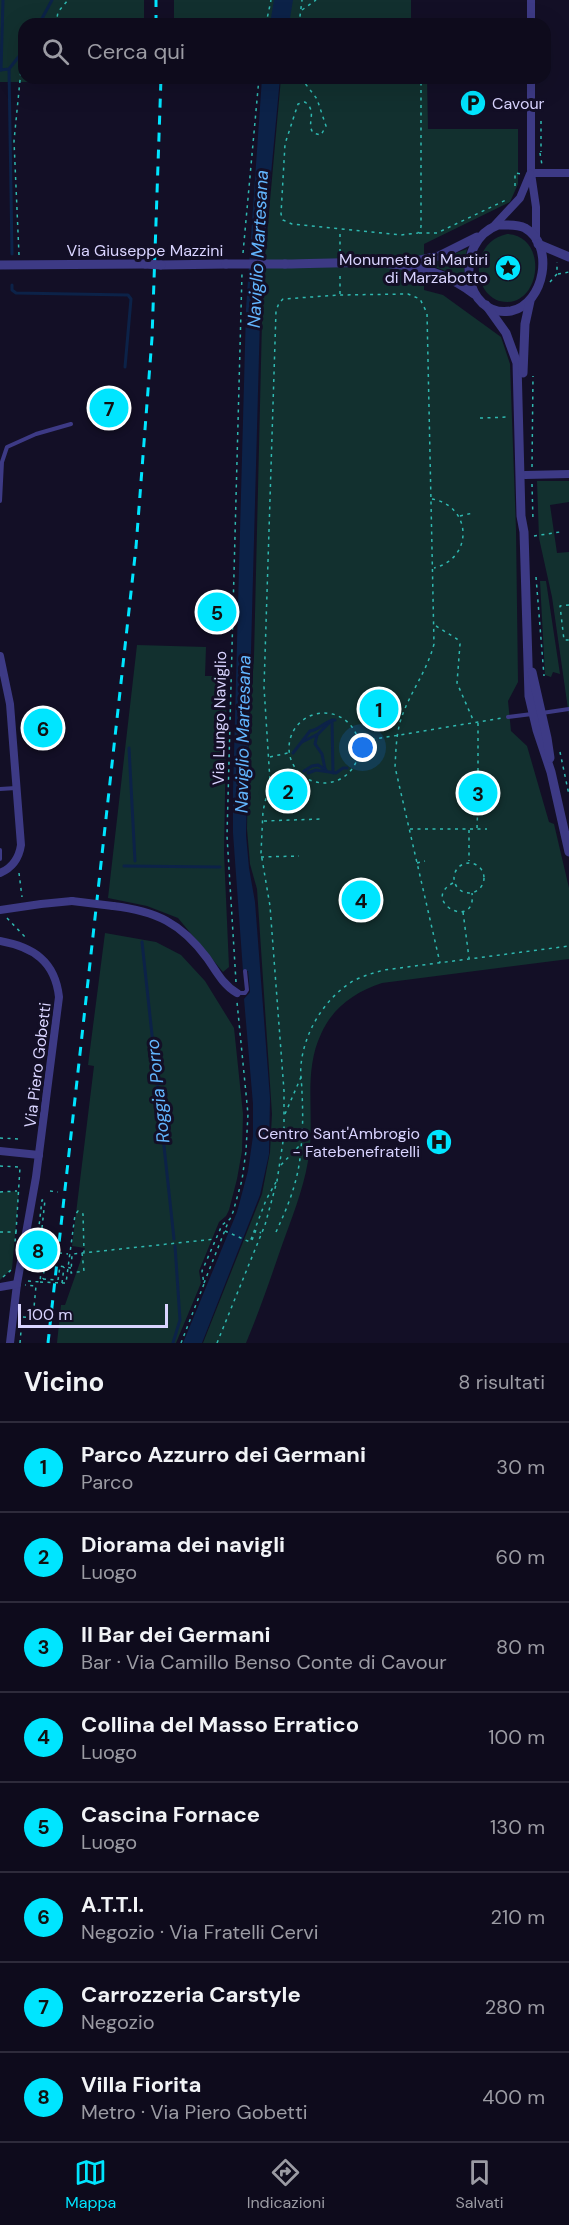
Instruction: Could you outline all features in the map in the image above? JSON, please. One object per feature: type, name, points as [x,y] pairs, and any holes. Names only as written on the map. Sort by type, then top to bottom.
[{"type":"street","points":[[531,0],[531,18]]},
{"type":"street","points":[[486,305],[494,310],[509,311],[522,307],[530,300],[540,283],[542,259],[537,242],[536,207],[531,173],[531,84]]},
{"type":"street","points":[[531,173],[569,173]]},
{"type":"street","points":[[528,534],[521,516],[517,363],[506,333],[478,296],[469,278],[469,261],[473,246],[520,198],[531,173]]},
{"type":"street","points":[[493,227],[507,225],[523,227],[537,242],[556,253],[569,257]]},
{"type":"street","name":"Via Giuseppe Mazzini","points":[[398,264],[440,256],[482,235]]},
{"type":"street","name":"Via Giuseppe Mazzini","points":[[0,265],[398,264],[443,274],[478,296]]},
{"type":"street","points":[[530,300],[525,324],[523,379],[528,475],[526,516],[529,696],[548,745],[550,772],[569,852]]},
{"type":"street","points":[[528,475],[569,474]]},
{"type":"street","points":[[0,656],[10,704],[21,845],[16,860],[7,870],[0,873]]},
{"type":"street","points":[[0,910],[72,902],[150,912],[179,928],[205,955],[227,988],[237,993]]},
{"type":"street","name":"Via Piero Gobetti","points":[[0,941],[27,948],[41,958],[50,968],[56,980],[59,997],[39,1155],[10,1343]]},
{"type":"street","points":[[0,1151],[39,1155]]},
{"type":"street","points":[[0,1287],[20,1282]]},
{"type":"lane","points":[[0,501],[2,462],[7,447],[36,434],[71,424]]},
{"type":"lane","points":[[508,717],[569,709]]},
{"type":"lane","points":[[0,789],[16,788]]},
{"type":"lane","points":[[0,850],[0,859]]},
{"type":"lane","points":[[237,993],[245,993],[247,990],[245,971]]},
{"type":"path","points":[[57,18],[58,12],[68,0]]},
{"type":"path","points":[[267,18],[270,0]]},
{"type":"path","points":[[299,18],[302,0]]},
{"type":"path","points":[[301,11],[316,0]]},
{"type":"path","points":[[20,84],[14,141],[20,265]]},
{"type":"path","points":[[243,262],[258,84]]},
{"type":"path","points":[[306,84],[323,111],[326,126],[321,135],[313,133],[310,127],[311,107],[305,102],[298,104],[285,144],[281,217],[285,221],[292,224],[402,235],[437,233],[507,199]]},
{"type":"path","points":[[418,233],[421,227],[421,84]]},
{"type":"path","points":[[515,188],[515,173],[517,173]]},
{"type":"path","points":[[340,229],[340,258]]},
{"type":"path","points":[[556,253],[557,274]]},
{"type":"path","points":[[340,271],[340,295]]},
{"type":"path","name":"Via Lungo Naviglio","points":[[181,1343],[204,1284],[202,1270],[222,1224],[230,1219],[242,1180],[247,1128],[227,836],[242,272]]},
{"type":"path","points":[[550,282],[557,274],[569,272]]},
{"type":"path","points":[[217,1343],[262,1233],[280,1166],[284,1116],[270,906],[261,857],[262,821],[270,781],[264,687],[276,310],[283,299],[408,294],[420,299],[425,307],[428,320],[434,644],[430,661],[406,707],[397,736],[396,775],[440,963]]},
{"type":"path","points":[[533,371],[528,475],[533,526]]},
{"type":"path","points":[[480,418],[513,416]]},
{"type":"path","points":[[432,499],[448,505],[458,516],[463,531],[459,549],[446,563],[433,568]]},
{"type":"path","points":[[458,516],[473,513]]},
{"type":"path","points":[[533,543],[528,534],[560,532]]},
{"type":"path","points":[[536,578],[544,679]]},
{"type":"path","points":[[569,605],[560,606],[564,640],[569,640]]},
{"type":"path","points":[[435,625],[457,639],[460,644],[457,683],[476,722],[478,783]]},
{"type":"path","points":[[319,713],[331,713],[346,720],[354,729],[358,742],[358,756],[352,768],[344,777],[331,782],[317,782],[306,777],[296,768],[291,753],[291,739],[297,726],[308,717],[319,713]]},
{"type":"path","points":[[358,742],[508,717]]},
{"type":"path","points":[[270,757],[291,753]]},
{"type":"path","points":[[560,753],[569,795]]},
{"type":"path","points":[[477,829],[478,802]]},
{"type":"path","points":[[262,821],[320,819]]},
{"type":"path","points":[[409,830],[487,828]]},
{"type":"path","points":[[469,829],[469,863]]},
{"type":"path","points":[[261,857],[299,856]]},
{"type":"path","points":[[16,860],[24,907]]},
{"type":"path","points":[[417,863],[425,861]]},
{"type":"path","points":[[454,883],[462,892],[472,893],[481,887],[484,876],[479,867],[469,863],[460,865],[456,870],[454,883],[446,889],[444,901],[451,910],[463,911],[471,903],[472,893]]},
{"type":"path","points":[[0,910],[27,940],[27,948]]},
{"type":"path","points":[[463,911],[470,959]]},
{"type":"path","points":[[276,1232],[293,1194],[301,1144],[303,1054],[310,1031],[324,1009],[342,990],[352,982],[373,973],[569,946]]},
{"type":"path","points":[[284,1116],[301,1076]]},
{"type":"path","points":[[0,1138],[20,1139]]},
{"type":"path","points":[[280,1166],[301,1144]]},
{"type":"path","points":[[0,1166],[20,1167],[14,1247]]},
{"type":"path","points":[[250,1240],[266,1200],[277,1181]]},
{"type":"path","points":[[0,1192],[19,1191]]},
{"type":"path","points":[[50,1191],[58,1192]]},
{"type":"path","points":[[35,1234],[38,1234],[42,1200],[45,1200],[41,1237],[38,1237],[38,1241],[53,1242]]},
{"type":"path","points":[[43,1261],[40,1282],[66,1283],[75,1215],[78,1211],[83,1214],[84,1271],[71,1273],[72,1254]]},
{"type":"path","points":[[204,1284],[230,1219]]},
{"type":"path","points":[[26,1235],[31,1230],[39,1232],[38,1236]]},
{"type":"path","points":[[250,1240],[253,1240],[256,1230],[262,1233]]},
{"type":"path","points":[[225,1231],[250,1240]]},
{"type":"path","points":[[0,1232],[16,1232]]},
{"type":"path","points":[[59,1253],[72,1254],[216,1239]]},
{"type":"path","points":[[31,1260],[43,1261]]},
{"type":"path","points":[[43,1261],[45,1262],[43,1279],[58,1280],[60,1266],[63,1265]]},
{"type":"path","points":[[63,1265],[72,1268]]},
{"type":"path","points":[[62,1283],[63,1265]]},
{"type":"path","points":[[0,1280],[12,1269]]},
{"type":"path","points":[[20,1282],[23,1285],[36,1286],[33,1318],[23,1317]]},
{"type":"green space","points":[[0,0],[144,0],[144,18],[18,18],[18,82],[0,82]]},
{"type":"green space","points":[[174,0],[411,0],[411,18],[174,18]]},
{"type":"green space","points":[[280,84],[427,84],[428,129],[518,129],[518,184],[510,202],[424,244],[424,290],[443,295],[501,337],[510,364],[516,530],[518,682],[508,701],[511,731],[527,746],[549,822],[554,824],[569,888],[569,959],[382,983],[354,996],[338,1008],[326,1024],[315,1049],[311,1080],[310,1145],[303,1183],[251,1331],[246,1343],[203,1343],[262,1194],[270,1152],[272,1114],[257,889],[250,864],[247,829],[249,732],[254,656],[263,279]]},
{"type":"green space","points":[[507,234],[520,237],[529,245],[534,256],[535,268],[528,291],[519,299],[508,302],[496,300],[487,293],[481,283],[479,272],[480,260],[485,249],[494,240]]},
{"type":"green space","points":[[467,249],[464,265],[465,282],[426,264]]},
{"type":"green space","points":[[537,481],[569,481],[569,502],[550,505],[557,553],[569,552],[569,716],[552,597],[539,538]]},
{"type":"green space","points":[[540,581],[546,581],[560,674],[553,672],[551,677],[545,675]]},
{"type":"green space","points":[[137,645],[206,647],[205,676],[227,676],[224,853],[229,967],[223,972],[178,918],[147,906],[108,898]]},
{"type":"green space","points":[[105,933],[156,942],[181,955],[205,981],[234,1028],[243,1114],[242,1151],[237,1179],[229,1210],[219,1222],[199,1271],[201,1283],[176,1343],[57,1343],[61,1305],[65,1305],[85,1248],[72,1246],[94,1066],[88,1065]]},
{"type":"green space","points":[[19,1191],[12,1269],[0,1280],[0,1192]]},
{"type":"water","points":[[274,0],[293,0],[290,18],[271,18]]},
{"type":"water","name":"Naviglio Martesana","points":[[262,84],[279,84],[261,281],[246,835],[255,902],[270,1098],[269,1154],[260,1195],[202,1343],[183,1343],[237,1212],[248,1171],[253,1136],[253,1104],[244,999],[250,992],[248,971],[243,971],[233,833],[246,309]]},
{"type":"waterway","points":[[1,70],[3,0]]},
{"type":"waterway","points":[[42,18],[52,0]]},
{"type":"waterway","points":[[0,70],[9,69],[18,58]]},
{"type":"waterway","name":"Roggia Porro","points":[[9,69],[12,254]]},
{"type":"waterway","name":"Roggia Porro","points":[[12,285],[12,290],[16,293],[128,295],[131,299],[125,367]]},
{"type":"waterway","points":[[332,720],[333,773]]},
{"type":"waterway","points":[[293,753],[310,731],[335,720]]},
{"type":"waterway","points":[[302,742],[318,734],[331,721]]},
{"type":"waterway","points":[[317,735],[315,744],[322,754],[325,769]]},
{"type":"waterway","name":"Roggia Porro","points":[[129,748],[135,861]]},
{"type":"waterway","points":[[304,771],[318,765],[326,770]]},
{"type":"waterway","points":[[308,773],[316,770],[336,773],[347,768]]},
{"type":"waterway","points":[[124,866],[220,867]]},
{"type":"waterway","name":"Roggia Porro","points":[[142,942],[174,1239]]},
{"type":"waterway","name":"Roggia Porro","points":[[173,1343],[180,1320],[175,1246]]},
{"type":"railway","points":[[156,0],[156,18]]},
{"type":"railway","points":[[48,1343],[136,547],[152,338],[161,84]]},
{"type":"place","name":"Cavour","points":[[473,103]]},
{"type":"place","name":"Monumeto ai Martiri di Marzabotto","points":[[508,268]]},
{"type":"place","name":"Carrozzeria Carstyle","points":[[109,408]]},
{"type":"place","name":"Cascina Fornace","points":[[217,612]]},
{"type":"place","name":"Parco Azzurro dei Germani","points":[[379,709]]},
{"type":"place","name":"A.T.T.I.","points":[[43,728]]},
{"type":"place","name":"Diorama dei navigli","points":[[288,791]]},
{"type":"place","name":"Il Bar dei Germani","points":[[478,793]]},
{"type":"place","name":"Collina del Masso Erratico","points":[[361,900]]},
{"type":"place","name":"Centro Sant'Ambrogio - Fatebenefratelli","points":[[439,1142]]},
{"type":"place","name":"Villa Fiorita","points":[[38,1250]]}]
